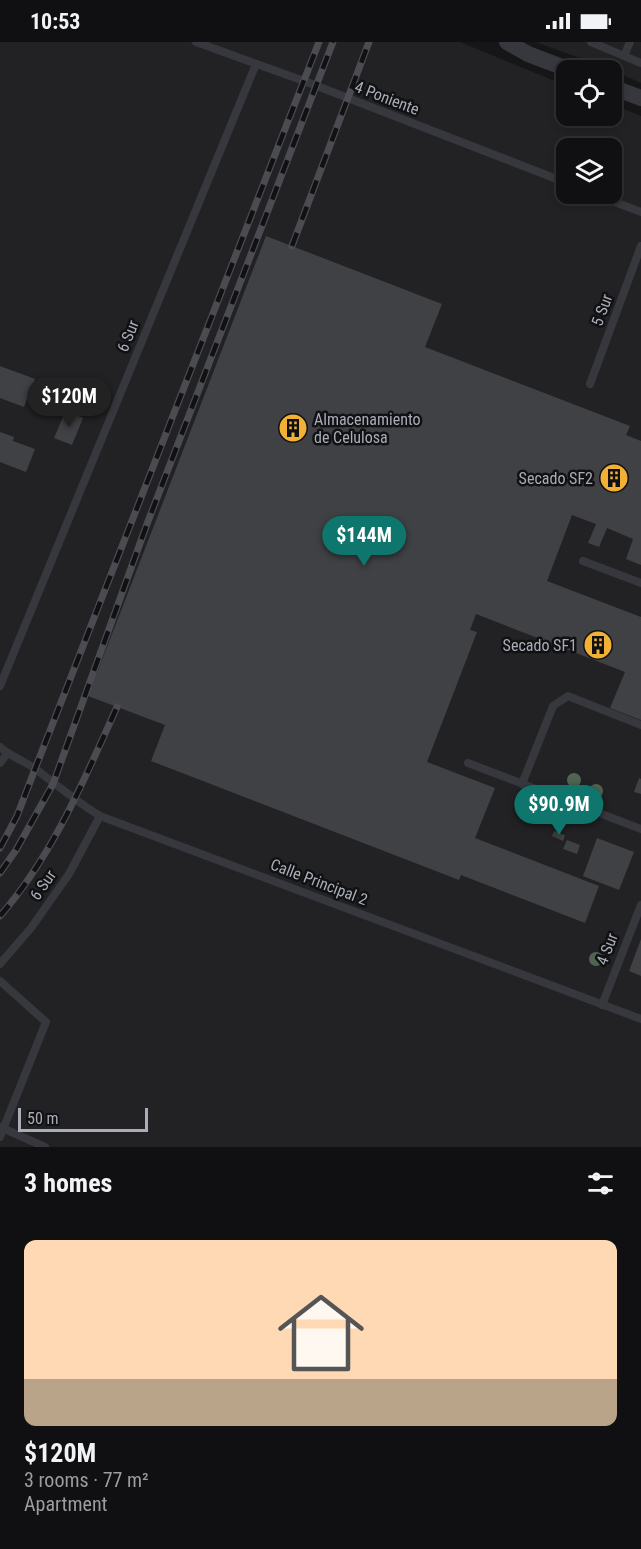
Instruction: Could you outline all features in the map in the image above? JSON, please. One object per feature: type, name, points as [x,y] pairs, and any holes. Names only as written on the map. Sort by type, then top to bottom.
[{"type":"street","points":[[507,42],[522,51],[556,64]]},
{"type":"street","points":[[622,91],[641,98]]},
{"type":"lane","name":"4 Poniente","points":[[196,42],[556,179]]},
{"type":"lane","points":[[591,42],[641,63]]},
{"type":"lane","points":[[624,56],[630,42]]},
{"type":"lane","name":"6 Sur","points":[[0,686],[256,64]]},
{"type":"lane","points":[[620,204],[641,212]]},
{"type":"lane","name":"5 Sur","points":[[590,384],[641,246]]},
{"type":"lane","points":[[583,561],[641,583]]},
{"type":"lane","points":[[522,784],[553,706],[568,696],[641,725]]},
{"type":"lane","name":"Calle Principal 2","points":[[0,747],[100,816],[641,1019]]},
{"type":"lane","points":[[0,763],[7,754]]},
{"type":"lane","points":[[468,763],[641,829]]},
{"type":"lane","name":"6 Sur","points":[[0,964],[57,893],[100,816]]},
{"type":"lane","name":"4 Sur","points":[[602,1005],[641,905]]},
{"type":"lane","points":[[0,981],[46,1022],[1,1131],[45,1147]]},
{"type":"shaded area","points":[[0,42],[460,42],[556,81],[556,126],[622,126],[622,108],[641,116],[641,1147],[0,1147]]},
{"type":"shaded area","points":[[536,42],[641,42],[641,83],[622,74],[622,60],[585,60]]},
{"type":"building","points":[[266,236],[442,304],[425,347],[630,426],[626,435],[641,441],[641,565],[626,559],[633,539],[607,528],[599,547],[588,543],[596,524],[572,515],[547,581],[641,617],[641,720],[610,708],[625,672],[476,614],[470,630],[477,632],[427,762],[495,788],[475,838],[599,886],[585,923],[461,875],[459,880],[151,761],[165,725],[88,696]]},
{"type":"building","points":[[0,366],[35,379],[24,407],[0,398]]},
{"type":"building","points":[[66,410],[83,418],[72,445],[54,438]]},
{"type":"building","points":[[0,432],[14,437],[13,441],[35,449],[26,472],[0,462]]},
{"type":"building","points":[[639,778],[641,779],[641,794],[634,792]]},
{"type":"building","points":[[554,831],[565,835],[563,841],[552,836]]},
{"type":"building","points":[[597,838],[634,852],[619,890],[583,876]]},
{"type":"building","points":[[567,840],[580,845],[577,854],[563,849]]},
{"type":"building","points":[[641,939],[641,976],[629,971]]},
{"type":"railway","points":[[0,848],[17,816],[319,42]]},
{"type":"railway","points":[[0,873],[16,850],[53,784],[147,524],[333,42]]},
{"type":"railway","points":[[292,246],[369,42]]},
{"type":"railway","points":[[0,916],[36,868],[52,842],[117,707]]},
{"type":"place","name":"Almacenamiento de Celulosa","points":[[293,428]]},
{"type":"place","name":"Secado SF2","points":[[614,478]]},
{"type":"place","name":"Secado SF1","points":[[598,645]]}]
